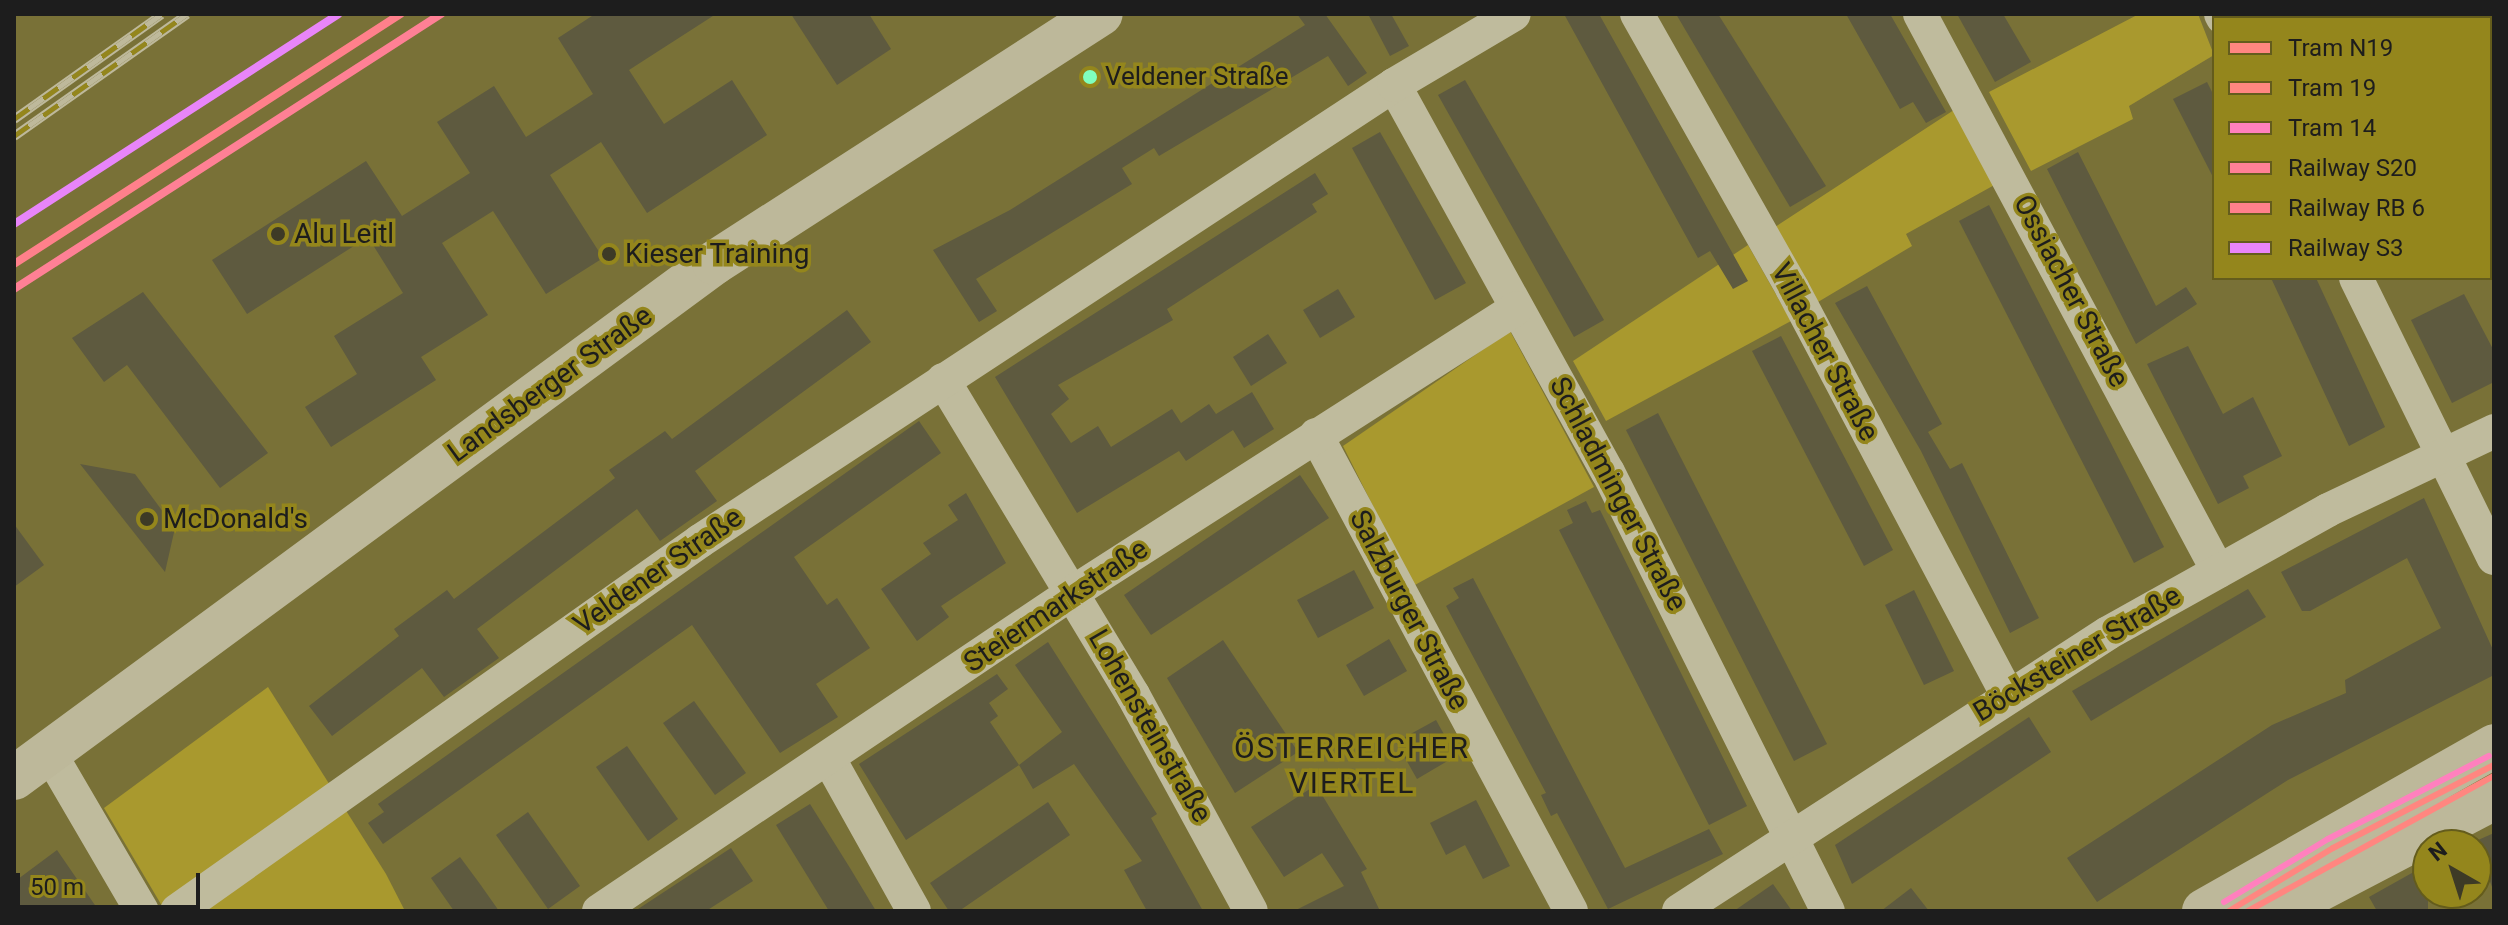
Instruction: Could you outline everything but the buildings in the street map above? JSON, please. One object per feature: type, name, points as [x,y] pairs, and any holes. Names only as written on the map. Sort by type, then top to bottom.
[{"type":"main road","name":"Landsberger Straße","points":[[14,778],[714,263],[1101,14]]},
{"type":"main road","points":[[2204,911],[2494,746]]},
{"type":"main road","points":[[2278,911],[2494,798]]},
{"type":"street","name":"Veldener Straße","points":[[177,911],[700,541],[1394,85],[1514,14]]},
{"type":"street","name":"Villacher Straße","points":[[1637,14],[1792,288],[2007,694]]},
{"type":"street","name":"Ossiacher Straße","points":[[1920,14],[2218,571]]},
{"type":"street","name":"Schladminger Straße","points":[[1394,85],[1517,308],[1793,837],[1828,911]]},
{"type":"street","points":[[2357,280],[2445,453],[2494,558]]},
{"type":"street","name":"Steiermarkstraße","points":[[599,911],[1072,593],[1517,308]]},
{"type":"street","name":"Lohensteinstraße","points":[[943,380],[1072,593],[1251,911]]},
{"type":"street","name":"Böcksteiner Straße","points":[[1679,911],[2007,694],[2218,571],[2445,453],[2494,431]]},
{"type":"street","name":"Salzburger Straße","points":[[1316,435],[1571,911]]},
{"type":"street","points":[[49,752],[142,911]]},
{"type":"street","points":[[829,759],[914,911]]},
{"type":"shaded area","points":[[2139,14],[2198,14],[2212,50],[2212,56],[2129,106],[2133,119],[2031,171],[1989,92]]},
{"type":"shaded area","points":[[1957,108],[1998,183],[1906,234],[1912,246],[1818,302],[1775,227]]},
{"type":"shaded area","points":[[1748,245],[1791,321],[1606,421],[1573,361]]},
{"type":"shaded area","points":[[1510,331],[1594,487],[1413,586],[1343,446]]},
{"type":"shaded area","points":[[268,687],[386,874],[405,911],[165,911],[104,808]]},
{"type":"railway","points":[[14,119],[162,14]]},
{"type":"railway","points":[[14,136],[187,14]]},
{"type":"tram line","name":"14","points":[[2224,902],[2328,839],[2489,756]]},
{"type":"tram line","name":"N19","points":[[2229,911],[2333,848],[2494,765]]},
{"type":"tram line","name":"19","points":[[2248,911],[2494,776]]},
{"type":"rail line","name":"S3","points":[[14,224],[338,14]]},
{"type":"rail line","name":"S20","points":[[14,289],[441,14]]},
{"type":"transit line","points":[[14,264],[400,14]]},
{"type":"place","name":"Veldener Straße","points":[[1090,77]]},
{"type":"place","name":"Alu Leitl","points":[[278,234]]},
{"type":"place","name":"Kieser Training","points":[[609,254]]},
{"type":"place","name":"McDonald's","points":[[147,519]]},
{"type":"district","name":"ÖSTERREICHER VIERTEL","points":[[1352,765]]}]
